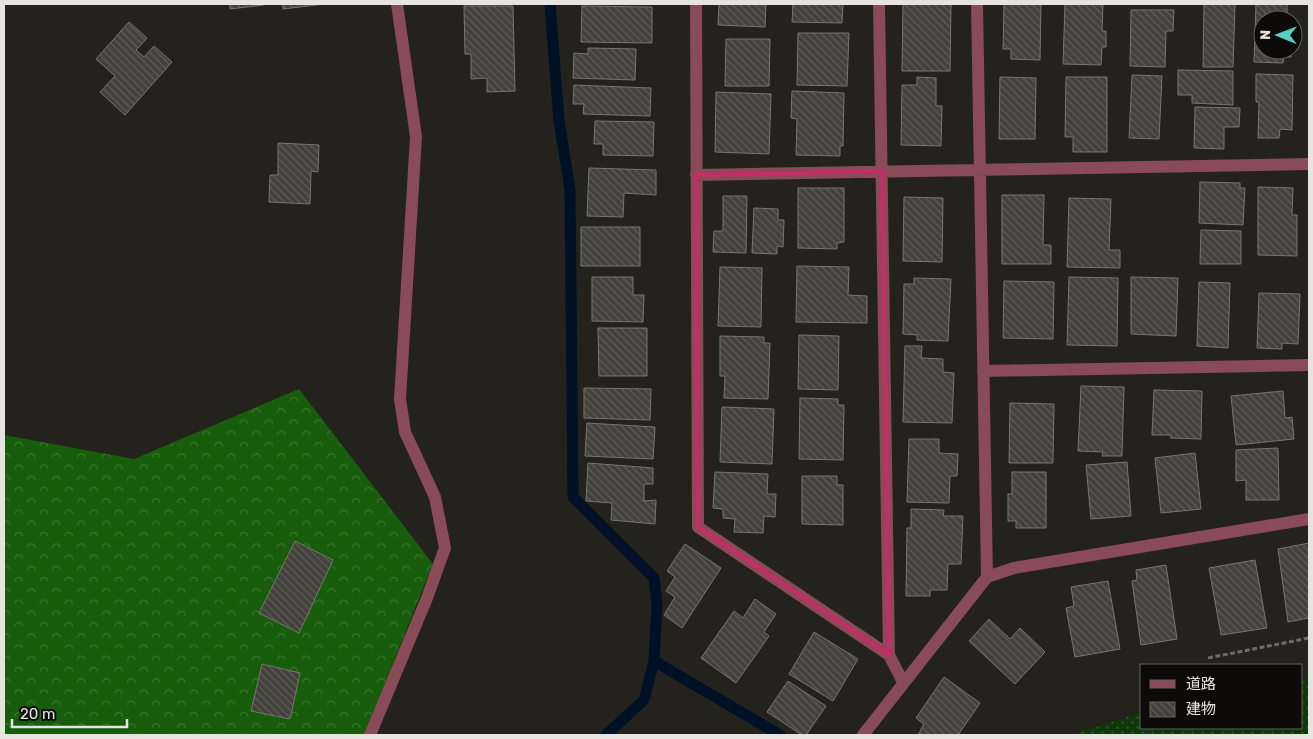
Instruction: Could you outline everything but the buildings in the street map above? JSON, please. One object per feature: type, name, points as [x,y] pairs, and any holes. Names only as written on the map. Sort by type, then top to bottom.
[{"type":"street","points":[[370,735],[427,598],[445,548],[435,497],[405,432],[400,399],[416,138],[397,4]]},
{"type":"street","points":[[696,4],[698,527],[889,655],[904,682]]},
{"type":"street","points":[[879,4],[889,655]]},
{"type":"street","points":[[977,4],[986,578]]},
{"type":"street","points":[[696,175],[1309,164]]},
{"type":"street","points":[[983,370],[1309,365]]},
{"type":"street","points":[[863,735],[986,578],[1014,568],[1309,519]]},
{"type":"path","points":[[1208,658],[1309,638]]},
{"type":"highlighted area","points":[[882,171],[889,655],[698,527],[696,175]]},
{"type":"green space","points":[[299,389],[433,564],[364,735],[4,735],[4,435],[134,459]]},
{"type":"green space","points":[[1309,679],[1309,735],[1071,735],[1140,713],[1140,729],[1303,729],[1303,680]]},
{"type":"waterway","points":[[550,4],[559,121],[570,189],[573,497],[654,578],[657,604],[654,661],[644,700],[606,735]]},
{"type":"waterway","points":[[654,661],[780,735]]}]
